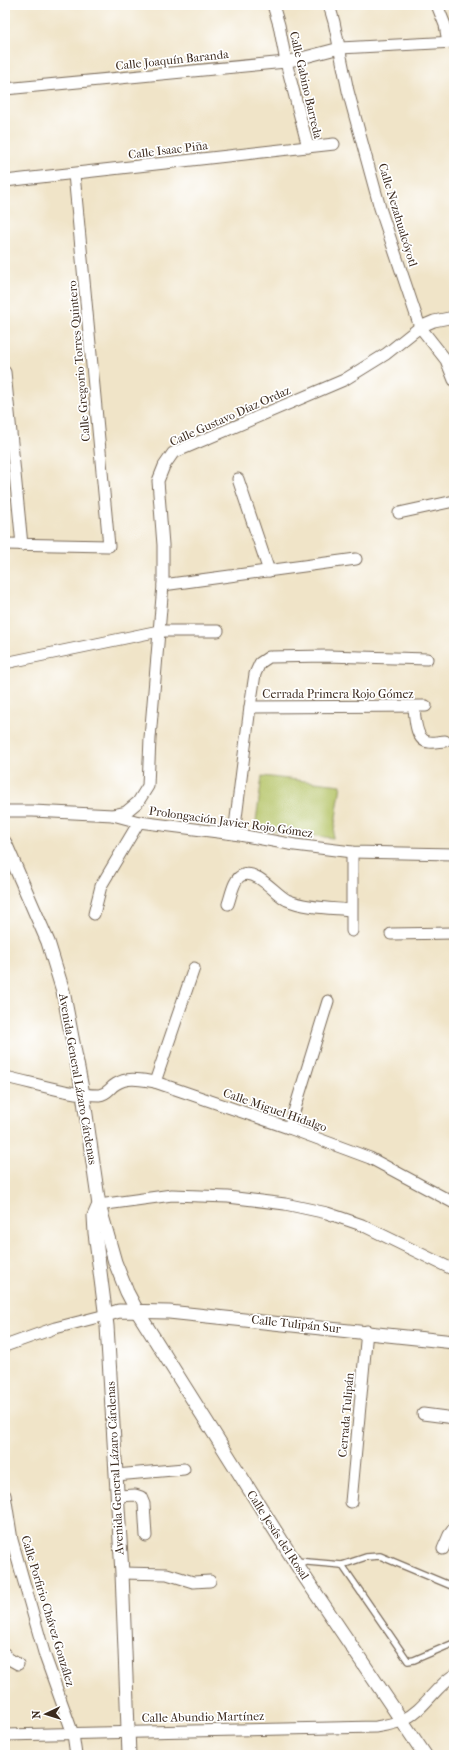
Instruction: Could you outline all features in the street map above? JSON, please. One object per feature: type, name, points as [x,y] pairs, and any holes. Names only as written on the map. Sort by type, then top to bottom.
[{"type":"street","name":"Calle Gabino Barreda","points":[[273,5],[308,148]]},
{"type":"street","name":"Calle Nezahualcóyotl","points":[[329,5],[340,48],[348,91],[380,208],[420,327],[446,360],[454,380]]},
{"type":"street","points":[[437,5],[451,42]]},
{"type":"street","name":"Calle Joaquín Baranda","points":[[5,89],[286,62],[340,48],[451,42]]},
{"type":"street","name":"Calle Isaac Piña","points":[[5,181],[334,144]]},
{"type":"street","name":"Calle Gregorio Torres Quintero","points":[[22,545],[110,546],[74,174]]},
{"type":"street","name":"Calle Gustavo Díaz Ordaz","points":[[113,815],[126,812],[138,802],[148,786],[163,585],[164,545],[158,481],[164,466],[173,453],[344,380],[386,354],[420,327],[434,321],[454,317]]},
{"type":"street","points":[[5,372],[22,545],[5,544]]},
{"type":"street","points":[[238,479],[269,571]]},
{"type":"street","points":[[399,513],[454,501]]},
{"type":"street","points":[[163,585],[356,559]]},
{"type":"street","points":[[5,663],[159,631],[218,632]]},
{"type":"street","points":[[234,834],[255,674],[260,663],[269,657],[327,656],[427,659]]},
{"type":"street","name":"Cerrada Primera Rojo Gómez","points":[[250,707],[426,706]]},
{"type":"street","points":[[414,707],[416,727],[421,738],[428,742],[445,741]]},
{"type":"street","name":"Prolongación Javier Rojo Gómez","points":[[5,811],[113,815],[139,822],[234,834],[295,845],[352,852],[454,854]]},
{"type":"street","points":[[94,914],[101,886],[139,822]]},
{"type":"street","name":"Avenida General Lázaro Cárdenas","points":[[5,843],[50,949],[63,991],[83,1094],[99,1205],[115,1262],[127,1292],[137,1311]]},
{"type":"street","points":[[352,852],[352,931]]},
{"type":"street","points":[[228,904],[236,882],[240,876],[244,874],[257,878],[287,900],[316,906],[351,910]]},
{"type":"street","points":[[392,934],[454,933]]},
{"type":"street","points":[[155,1082],[194,968]]},
{"type":"street","points":[[289,1128],[328,1001]]},
{"type":"street","name":"Calle Miguel Hidalgo","points":[[5,1078],[83,1094],[107,1093],[115,1084],[124,1080],[136,1078],[155,1082],[289,1128],[370,1158],[454,1203]]},
{"type":"street","points":[[99,1205],[172,1195],[228,1197],[285,1204],[327,1213],[362,1225],[454,1270]]},
{"type":"street","name":"Avenida General Lázaro Cárdenas","points":[[99,1205],[94,1216],[106,1315],[118,1496],[129,1755]]},
{"type":"street","name":"Calle Tulipán Sur","points":[[106,1315],[119,1311],[169,1312],[367,1331],[454,1342]]},
{"type":"street","name":"Calle Jesús del Rosal","points":[[137,1311],[294,1561],[425,1755]]},
{"type":"street","points":[[5,1346],[55,1328],[106,1315]]},
{"type":"street","name":"Cerrada Tulipán","points":[[351,1502],[367,1331]]},
{"type":"street","points":[[423,1414],[454,1418]]},
{"type":"street","points":[[116,1474],[184,1469]]},
{"type":"street","name":"Calle Porfirio Chávez González","points":[[5,1495],[12,1540],[24,1584],[45,1656],[73,1734],[76,1755]]},
{"type":"street","points":[[118,1496],[135,1495],[141,1497],[144,1504],[146,1536]]},
{"type":"street","points":[[443,1549],[454,1528]]},
{"type":"street","points":[[122,1573],[167,1574],[193,1582],[210,1581]]},
{"type":"street","points":[[5,1654],[9,1659],[18,1664]]},
{"type":"street","points":[[401,1721],[419,1709],[454,1675]]},
{"type":"street","name":"Calle Abundio Martínez","points":[[5,1735],[376,1727],[401,1721]]},
{"type":"lane","points":[[294,1561],[342,1564],[366,1557],[380,1556],[454,1588]]},
{"type":"lane","points":[[342,1564],[408,1660],[414,1660],[454,1643]]},
{"type":"green space","points":[[262,776],[341,785],[333,838],[255,829]]}]
